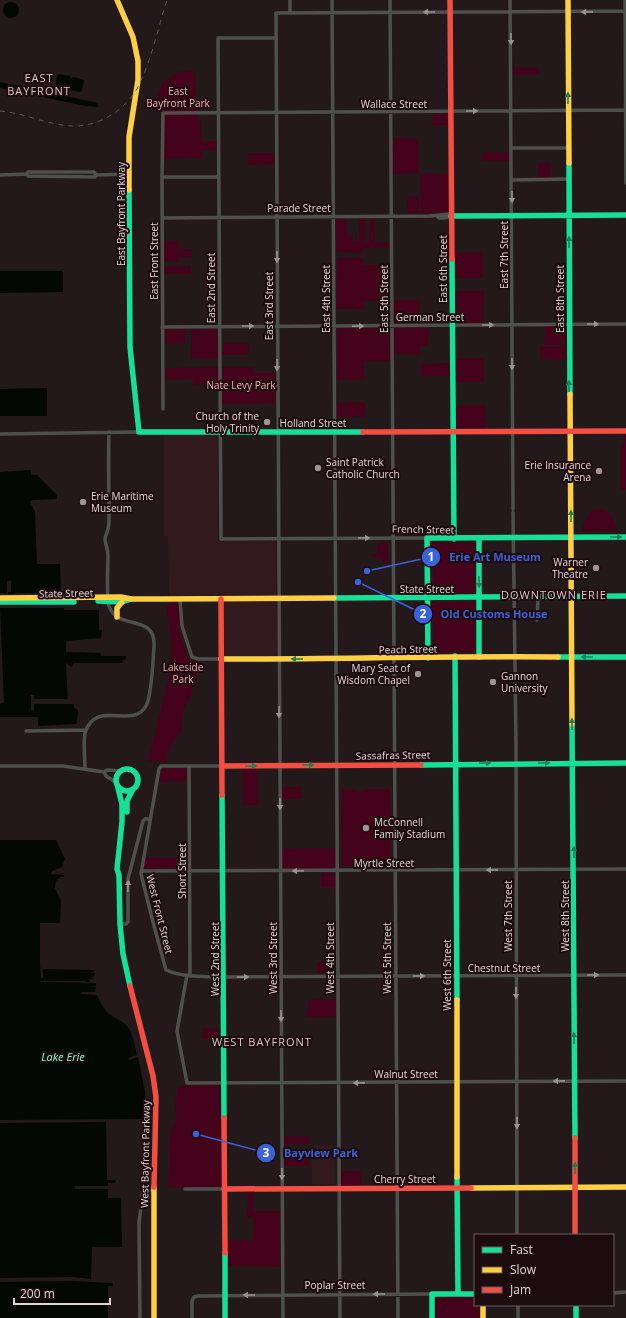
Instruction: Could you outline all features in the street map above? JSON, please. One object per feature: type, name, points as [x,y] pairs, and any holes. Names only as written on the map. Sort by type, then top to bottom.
[{"type":"main road","name":"East Bayfront Parkway","points":[[117,0],[134,41],[138,62],[137,82],[130,123],[130,347],[139,432]]},
{"type":"main road","name":"East 6th Street","points":[[450,0],[454,539]]},
{"type":"main road","name":"East 8th Street","points":[[568,0],[572,597]]},
{"type":"main road","name":"Parade Street","points":[[451,216],[626,215]]},
{"type":"main road","name":"Holland Street","points":[[139,432],[277,433],[626,431]]},
{"type":"main road","name":"French Street","points":[[427,538],[454,539],[626,536]]},
{"type":"main road","points":[[427,538],[428,658]]},
{"type":"main road","points":[[479,538],[480,656]]},
{"type":"main road","name":"State Street","points":[[0,602],[108,599],[121,597],[131,599],[336,599],[626,596]]},
{"type":"main road","name":"West 8th Street","points":[[572,597],[575,1234]]},
{"type":"main road","name":"State Street","points":[[0,598],[108,599],[122,602],[131,599]]},
{"type":"main road","name":"West 2nd Street","points":[[221,599],[225,1318]]},
{"type":"main road","points":[[117,617],[117,608],[122,602]]},
{"type":"main road","name":"Peach Street","points":[[221,659],[428,658],[455,656],[626,657]]},
{"type":"main road","name":"West 6th Street","points":[[455,656],[458,1294]]},
{"type":"main road","name":"Sassafras Street","points":[[222,766],[626,763]]},
{"type":"main road","points":[[130,769],[137,774],[138,782],[133,789],[124,790],[117,784],[117,776],[121,771],[130,769]]},
{"type":"main road","name":"West Bayfront Parkway","points":[[117,784],[122,804],[122,822],[117,869],[119,875],[120,924],[129,981],[153,1076],[155,1091],[156,1129],[153,1191],[154,1318]]},
{"type":"main road","name":"West Bayfront Parkway","points":[[119,875],[122,871],[122,852],[126,833],[127,801],[133,789]]},
{"type":"main road","name":"Cherry Street","points":[[224,1189],[626,1187]]},
{"type":"main road","points":[[432,1294],[432,1318]]},
{"type":"main road","name":"Poplar Street","points":[[432,1294],[474,1294]]},
{"type":"main road","points":[[483,1306],[483,1318]]},
{"type":"main road","points":[[576,1306],[576,1318]]},
{"type":"street","points":[[290,0],[290,13],[626,11]]},
{"type":"street","name":"East 4th Street","points":[[332,0],[336,599]]},
{"type":"street","name":"East 5th Street","points":[[390,0],[393,598]]},
{"type":"street","name":"East 7th Street","points":[[510,0],[514,598]]},
{"type":"street","points":[[625,0],[626,184]]},
{"type":"street","name":"East 3rd Street","points":[[278,599],[275,38],[276,13],[290,13]]},
{"type":"street","name":"East 2nd Street","points":[[221,539],[218,38],[275,38]]},
{"type":"street","name":"Wallace Street","points":[[162,113],[626,110]]},
{"type":"street","name":"East Front Street","points":[[162,113],[163,409]]},
{"type":"street","points":[[511,148],[568,148]]},
{"type":"street","points":[[0,175],[27,174],[28,176],[95,177],[96,175],[130,174]]},
{"type":"street","points":[[162,178],[219,177]]},
{"type":"street","points":[[511,180],[568,179]]},
{"type":"street","name":"Parade Street","points":[[162,218],[437,216],[439,214],[449,214],[451,216]]},
{"type":"street","name":"German Street","points":[[162,327],[626,324]]},
{"type":"street","points":[[85,769],[86,730],[93,720],[100,716],[130,716],[136,714],[143,709],[148,701],[154,648],[153,638],[149,630],[136,622],[126,622],[117,617],[111,610],[108,599],[108,551],[105,538],[109,525],[109,432]]},
{"type":"street","name":"Holland Street","points":[[0,434],[139,432]]},
{"type":"street","name":"French Street","points":[[221,539],[427,538]]},
{"type":"street","name":"West 5th Street","points":[[393,598],[398,1318]]},
{"type":"street","name":"West 7th Street","points":[[514,598],[517,1234]]},
{"type":"street","points":[[537,620],[538,598]]},
{"type":"street","name":"Peach Street","points":[[180,599],[182,626],[192,656],[199,659],[221,659]]},
{"type":"street","name":"West 3rd Street","points":[[278,599],[283,1318]]},
{"type":"street","name":"West 4th Street","points":[[336,599],[340,1318]]},
{"type":"street","points":[[26,731],[86,730]]},
{"type":"street","points":[[0,766],[53,766],[104,772],[107,770],[121,771]]},
{"type":"street","name":"Sassafras Street","points":[[161,766],[222,766]]},
{"type":"street","name":"West Front Street","points":[[161,766],[141,871],[166,970]]},
{"type":"street","name":"Short Street","points":[[189,766],[189,976]]},
{"type":"street","points":[[104,772],[106,776],[117,784]]},
{"type":"street","points":[[120,924],[126,924],[128,922],[128,878],[143,821],[150,819]]},
{"type":"street","name":"Myrtle Street","points":[[141,871],[223,872],[626,869]]},
{"type":"street","name":"Chestnut Street","points":[[166,970],[175,974],[189,976],[224,977],[626,975]]},
{"type":"street","name":"Walnut Street","points":[[189,976],[177,1031],[187,1083],[626,1081]]},
{"type":"street","name":"Cherry Street","points":[[185,1189],[224,1189]]},
{"type":"street","points":[[140,1318],[139,1223],[143,1190],[153,1191]]},
{"type":"street","points":[[614,1293],[626,1292]]},
{"type":"street","name":"Poplar Street","points":[[192,1318],[192,1301],[194,1297],[225,1295],[432,1294]]},
{"type":"street","points":[[518,1306],[518,1318]]},
{"type":"shaded area","points":[[164,435],[218,436],[218,541],[275,540],[277,652],[275,656],[227,657],[224,655],[223,595],[169,595],[168,543],[167,536],[164,536]]},
{"type":"shaded area","points":[[334,1145],[335,1184],[312,1184],[311,1146]]},
{"type":"green space","points":[[513,67],[539,68],[539,74],[513,75]]},
{"type":"green space","name":"East Bayfront Park","points":[[182,71],[195,71],[198,121],[201,121],[201,141],[216,141],[217,150],[202,150],[202,158],[164,159],[164,111],[158,99],[159,93],[165,81],[176,73]]},
{"type":"green space","points":[[433,114],[448,114],[448,125],[432,125]]},
{"type":"green space","points":[[393,138],[418,139],[419,173],[393,174]]},
{"type":"green space","points":[[483,152],[509,152],[509,161],[482,161]]},
{"type":"green space","points":[[248,153],[274,153],[274,164],[248,165]]},
{"type":"green space","points":[[538,163],[551,163],[551,178],[538,178]]},
{"type":"green space","points":[[420,173],[448,174],[447,212],[421,214]]},
{"type":"green space","points":[[419,196],[419,213],[408,214],[407,197]]},
{"type":"green space","points":[[347,219],[347,235],[353,236],[353,241],[359,241],[359,219],[365,219],[365,241],[369,242],[370,219],[375,219],[374,242],[389,242],[389,247],[363,248],[363,253],[336,252],[336,220]]},
{"type":"green space","points":[[164,241],[179,241],[179,249],[192,249],[191,257],[180,258],[178,262],[164,261]]},
{"type":"green space","points":[[483,252],[483,278],[455,278],[454,253]]},
{"type":"green space","points":[[337,258],[363,258],[363,265],[390,265],[390,301],[364,301],[364,309],[336,309]]},
{"type":"green space","points":[[191,266],[191,274],[164,274],[164,267]]},
{"type":"green space","points":[[455,291],[484,291],[483,323],[456,322]]},
{"type":"green space","points":[[394,300],[420,300],[420,323],[394,323]]},
{"type":"green space","points":[[545,326],[567,327],[567,345],[544,345]]},
{"type":"green space","points":[[397,327],[429,327],[428,346],[420,346],[420,355],[394,354],[394,329]]},
{"type":"green space","points":[[338,328],[389,328],[390,361],[364,361],[364,380],[337,380]]},
{"type":"green space","points":[[167,329],[185,329],[185,343],[165,344],[165,331]]},
{"type":"green space","points":[[192,329],[217,330],[218,359],[191,358]]},
{"type":"green space","points":[[222,343],[249,343],[248,355],[222,355]]},
{"type":"green space","points":[[540,346],[568,346],[568,360],[540,359]]},
{"type":"green space","points":[[484,358],[484,382],[455,382],[455,359]]},
{"type":"green space","points":[[449,363],[450,376],[421,376],[421,364]]},
{"type":"green space","points":[[218,367],[218,384],[193,385],[193,379],[165,380],[165,368]]},
{"type":"green space","name":"Nate Levy Park","points":[[222,367],[254,367],[255,373],[275,373],[275,403],[222,404]]},
{"type":"green space","points":[[363,402],[366,405],[364,417],[337,417],[337,403]]},
{"type":"green space","points":[[485,405],[485,429],[457,428],[456,406]]},
{"type":"green space","points":[[624,433],[626,433],[626,490],[621,490],[620,449],[625,441]]},
{"type":"green space","points":[[604,509],[609,513],[613,518],[617,531],[582,531],[586,518],[593,510]]},
{"type":"green space","points":[[387,542],[389,563],[382,562],[382,559],[370,556],[371,554],[377,554],[378,543]]},
{"type":"green space","points":[[433,542],[475,543],[477,547],[474,548],[475,586],[477,587],[476,593],[430,593],[430,590],[433,588],[433,549],[430,548],[430,546]]},
{"type":"green space","points":[[432,601],[476,601],[476,652],[436,653],[431,651],[430,647],[433,646],[433,609],[430,609],[430,603]]},
{"type":"green space","name":"Lakeside Park","points":[[169,604],[178,604],[181,626],[178,627],[188,659],[195,663],[200,661],[200,667],[189,700],[182,715],[182,732],[173,741],[167,757],[167,762],[148,761],[171,667],[171,639],[166,609]]},
{"type":"green space","points":[[243,767],[258,767],[259,805],[243,805]]},
{"type":"green space","points":[[163,768],[186,768],[187,781],[159,782],[161,770]]},
{"type":"green space","points":[[281,787],[301,787],[301,799],[282,799]]},
{"type":"green space","name":"McConnell Family Stadium","points":[[341,788],[344,788],[344,790],[355,789],[355,791],[365,791],[365,789],[390,789],[391,866],[342,866]]},
{"type":"green space","points":[[335,848],[335,868],[281,870],[282,849]]},
{"type":"green space","points":[[145,858],[188,858],[188,868],[145,869],[143,866]]},
{"type":"green space","points":[[321,873],[336,873],[336,887],[321,887]]},
{"type":"green space","points":[[317,962],[334,962],[334,972],[317,973]]},
{"type":"green space","points":[[309,999],[336,999],[336,1017],[306,1017]]},
{"type":"green space","points":[[203,1028],[220,1029],[220,1039],[203,1039]]},
{"type":"green space","points":[[219,1085],[221,1087],[222,1186],[168,1188],[170,1138],[171,1130],[176,1119],[175,1103],[178,1086]]},
{"type":"green space","points":[[284,1136],[309,1136],[309,1144],[284,1144]]},
{"type":"green space","points":[[284,1153],[309,1153],[309,1166],[283,1166]]},
{"type":"green space","points":[[341,1171],[361,1171],[361,1186],[343,1186],[341,1183]]},
{"type":"green space","points":[[248,1191],[253,1191],[253,1211],[280,1211],[280,1267],[227,1266],[227,1240],[253,1240],[253,1218],[247,1218]]},
{"type":"green space","points":[[474,1296],[474,1306],[480,1306],[480,1318],[435,1318],[435,1300],[438,1297]]},
{"type":"water","points":[[11,2],[18,7],[19,10],[14,17],[11,18],[4,13],[3,10],[8,3]]},
{"type":"water","points":[[59,74],[84,80],[82,91],[80,92],[70,90],[69,88],[57,87],[56,80]]},
{"type":"water","points":[[0,82],[98,103],[98,107],[85,106],[0,88]]},
{"type":"water","points":[[0,271],[63,271],[63,292],[0,293]]},
{"type":"water","points":[[47,388],[47,416],[0,416],[0,389]]},
{"type":"water","points":[[31,470],[31,475],[37,475],[57,495],[57,499],[32,500],[30,502],[35,512],[37,564],[60,564],[61,593],[8,594],[8,592],[11,592],[11,581],[7,581],[7,593],[0,593],[0,472]]},
{"type":"water","points":[[0,608],[64,608],[64,610],[99,610],[99,630],[102,630],[101,638],[66,641],[66,652],[101,653],[101,656],[126,656],[126,659],[123,660],[122,663],[74,663],[72,667],[66,663],[68,704],[74,704],[74,708],[78,711],[76,724],[39,726],[38,717],[0,717],[0,704],[4,703]]},
{"type":"water","name":"Lake Erie","points":[[0,840],[56,840],[65,859],[62,867],[52,871],[51,874],[64,875],[64,877],[60,877],[56,881],[55,888],[61,901],[60,923],[40,923],[41,978],[43,978],[43,969],[94,970],[94,972],[89,973],[95,973],[94,977],[88,977],[95,979],[89,979],[90,982],[40,982],[96,983],[96,986],[90,986],[96,987],[95,992],[82,992],[81,994],[97,995],[106,1011],[125,1024],[131,1032],[137,1055],[128,1058],[129,1060],[138,1057],[145,1091],[146,1119],[0,1120]]},
{"type":"water","points":[[106,1122],[107,1180],[116,1180],[115,1183],[108,1183],[108,1186],[75,1186],[74,1189],[108,1189],[108,1198],[121,1198],[122,1247],[92,1247],[91,1279],[74,1277],[0,1278],[0,1123]]},
{"type":"water","points":[[73,1281],[113,1283],[113,1286],[108,1286],[108,1318],[0,1318],[0,1282]]},
{"type":"pier","points":[[31,695],[34,695],[34,699],[68,699],[68,704],[34,704],[34,710],[31,710]]},
{"type":"railway","points":[[0,111],[18,114],[54,124],[72,126],[82,126],[93,123],[112,115],[134,94],[144,75],[167,0]]},
{"type":"traffic: fast","points":[[569,163],[570,394]]},
{"type":"traffic: fast","points":[[129,190],[130,347],[139,432]]},
{"type":"traffic: fast","points":[[451,216],[626,215]]},
{"type":"traffic: fast","points":[[452,259],[454,539]]},
{"type":"traffic: fast","points":[[139,432],[363,432]]},
{"type":"traffic: fast","points":[[428,658],[427,538],[626,537]]},
{"type":"traffic: fast","points":[[479,538],[479,657]]},
{"type":"traffic: fast","points":[[334,598],[626,596]]},
{"type":"traffic: fast","points":[[98,601],[122,602],[131,599]]},
{"type":"traffic: fast","points":[[0,602],[74,602]]},
{"type":"traffic: fast","points":[[455,656],[457,1000]]},
{"type":"traffic: fast","points":[[558,657],[626,657]]},
{"type":"traffic: fast","points":[[572,724],[575,1138]]},
{"type":"traffic: fast","points":[[421,765],[626,763]]},
{"type":"traffic: fast","points":[[127,769],[135,772],[138,780],[135,788],[127,791],[119,788],[116,780],[119,772],[127,769]]},
{"type":"traffic: fast","points":[[117,784],[122,804],[122,822],[117,869],[119,875],[120,924],[123,954],[130,986]]},
{"type":"traffic: fast","points":[[127,812],[127,801],[133,789]]},
{"type":"traffic: fast","points":[[222,795],[224,1118]]},
{"type":"traffic: fast","points":[[457,1177],[458,1294]]},
{"type":"traffic: fast","points":[[225,1253],[225,1318]]},
{"type":"traffic: fast","points":[[432,1318],[432,1294],[474,1294]]},
{"type":"traffic: fast","points":[[576,1306],[576,1318]]},
{"type":"traffic: slow","points":[[117,0],[133,37],[138,61],[138,80],[129,137],[129,190]]},
{"type":"traffic: slow","points":[[568,0],[569,163]]},
{"type":"traffic: slow","points":[[570,394],[572,724]]},
{"type":"traffic: slow","points":[[0,598],[121,597],[131,599],[160,599]]},
{"type":"traffic: slow","points":[[160,599],[334,598]]},
{"type":"traffic: slow","points":[[117,617],[117,608],[122,602]]},
{"type":"traffic: slow","points":[[221,659],[558,657]]},
{"type":"traffic: slow","points":[[457,1000],[457,1177]]},
{"type":"traffic: slow","points":[[154,1187],[154,1318]]},
{"type":"traffic: slow","points":[[471,1188],[626,1187]]},
{"type":"traffic: slow","points":[[483,1306],[483,1318]]},
{"type":"traffic: jam","points":[[450,0],[452,259]]},
{"type":"traffic: jam","points":[[363,432],[626,431]]},
{"type":"traffic: jam","points":[[221,599],[222,795]]},
{"type":"traffic: jam","points":[[222,766],[421,765]]},
{"type":"traffic: jam","points":[[130,986],[153,1076],[156,1097],[154,1187]]},
{"type":"traffic: jam","points":[[224,1118],[225,1253]]},
{"type":"traffic: jam","points":[[575,1138],[575,1234]]},
{"type":"traffic: jam","points":[[224,1189],[471,1188]]},
{"type":"place","name":"Church of the Holy Trinity","points":[[267,422]]},
{"type":"place","name":"Saint Patrick Catholic Church","points":[[318,468]]},
{"type":"place","name":"Erie Insurance Arena","points":[[599,471]]},
{"type":"place","name":"Erie Maritime Museum","points":[[83,502]]},
{"type":"place","name":"Warner Theatre","points":[[596,568]]},
{"type":"place","name":"Erie Art Museum","points":[[367,571]]},
{"type":"place","name":"Old Customs House","points":[[358,582]]},
{"type":"place","name":"Mary Seat of Wisdom Chapel","points":[[418,674]]},
{"type":"place","name":"Gannon University","points":[[493,682]]},
{"type":"place","name":"McConnell Family Stadium","points":[[366,828]]},
{"type":"place","name":"Bayview Park","points":[[196,1134]]},
{"type":"district","name":"EAST BAYFRONT","points":[[39,83]]},
{"type":"district","name":"DOWNTOWN ERIE","points":[[554,594]]},
{"type":"district","name":"WEST BAYFRONT","points":[[262,1041]]}]
